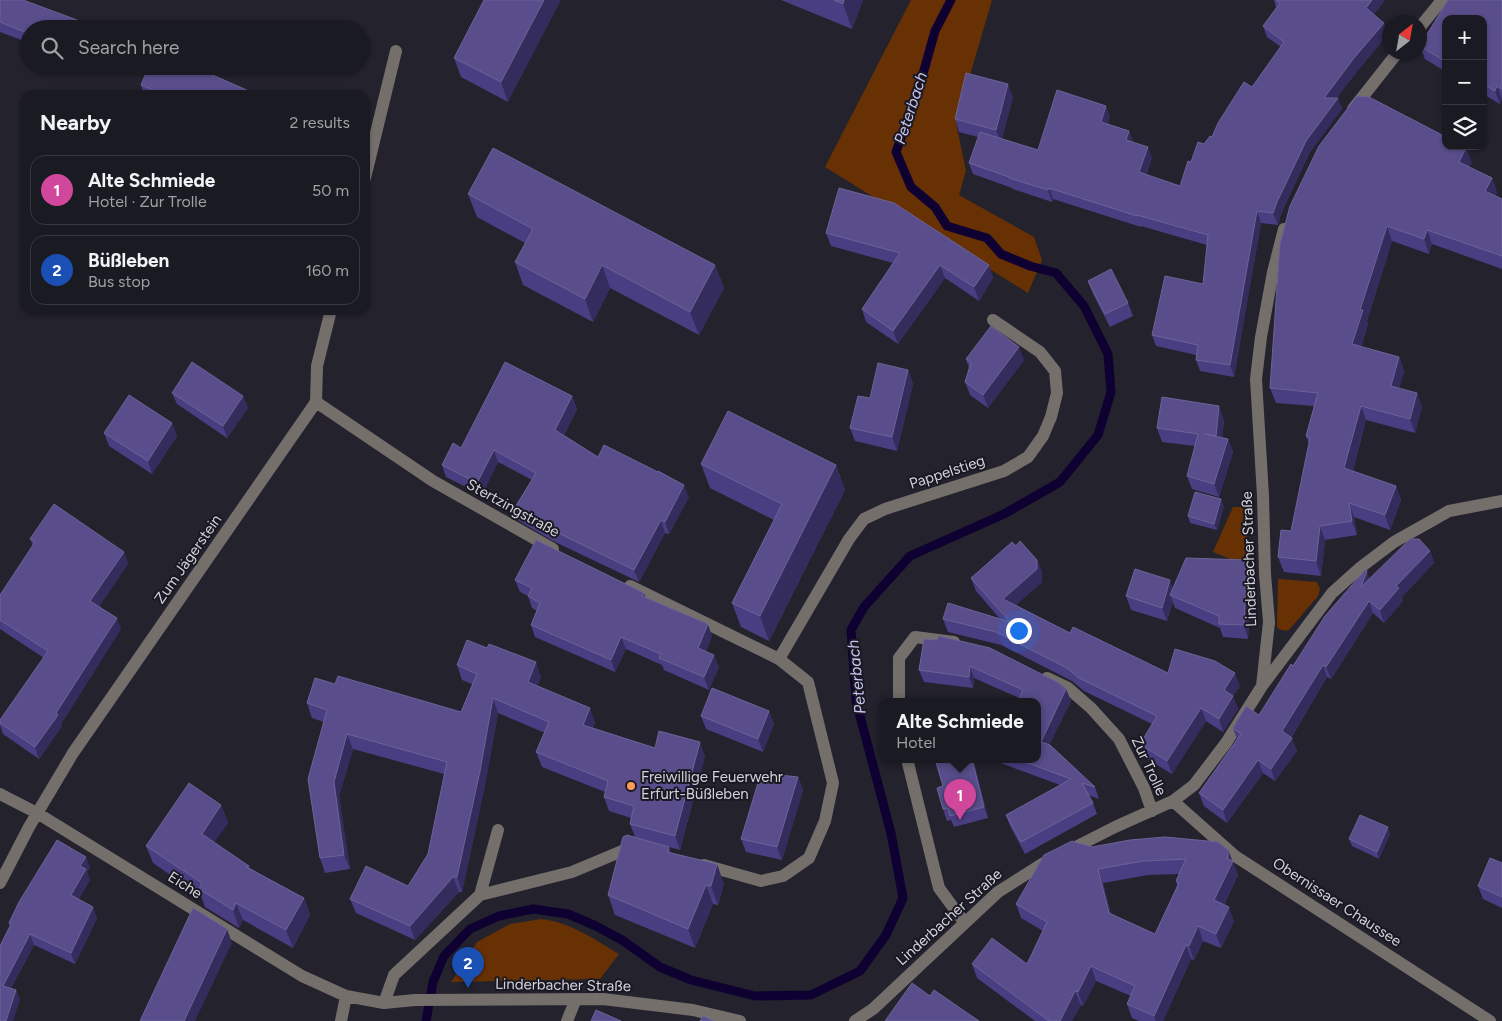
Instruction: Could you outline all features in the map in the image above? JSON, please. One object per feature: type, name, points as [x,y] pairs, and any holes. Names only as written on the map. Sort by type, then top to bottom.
[{"type":"street","points":[[1427,18],[1442,0]]},
{"type":"street","points":[[370,158],[396,51]]},
{"type":"street","points":[[1345,119],[1392,60]]},
{"type":"street","name":"Linderbacher Straße","points":[[855,1021],[873,1009],[998,892],[1022,875],[1115,827],[1173,801],[1194,785],[1226,743],[1262,686],[1269,622],[1256,379],[1260,336],[1273,272],[1288,217]]},
{"type":"street","points":[[316,402],[317,366],[330,315]]},
{"type":"street","name":"Pappelstieg","points":[[779,659],[849,539],[864,519],[884,509],[1004,471],[1028,457],[1043,436],[1052,417],[1057,393],[1055,371],[1040,352],[993,320]]},
{"type":"street","name":"Stertzingstraße","points":[[316,402],[433,481],[547,547],[565,555]]},
{"type":"street","name":"Zum Jägerstein","points":[[0,883],[29,827],[73,754],[316,402]]},
{"type":"street","points":[[1262,686],[1332,593],[1361,567],[1394,542],[1449,512],[1502,501]]},
{"type":"street","points":[[619,581],[779,659],[808,682],[833,783],[825,821],[809,858],[783,876],[761,881],[688,861]]},
{"type":"street","points":[[900,698],[899,658],[916,637],[963,644]]},
{"type":"street","name":"Zur Trolle","points":[[1032,671],[1068,688],[1091,708],[1119,739],[1144,788],[1152,811]]},
{"type":"street","points":[[908,763],[939,888],[964,922]]},
{"type":"street","name":"Eiche","points":[[0,794],[37,813],[302,976],[346,996],[384,1003]]},
{"type":"street","name":"Obernissaer Chaussee","points":[[1173,801],[1235,856],[1490,1021]]},
{"type":"street","points":[[480,895],[498,830]]},
{"type":"street","points":[[384,1003],[394,975],[480,895],[572,872],[632,846],[642,848]]},
{"type":"street","points":[[341,1021],[346,996]]},
{"type":"street","name":"Linderbacher Straße","points":[[384,1003],[447,999],[630,1001],[693,1010],[740,1021]]},
{"type":"street","points":[[567,1021],[576,999]]},
{"type":"shaded area","points":[[911,0],[992,0],[956,123],[966,171],[959,195],[1034,237],[1042,260],[1028,293],[825,167]]},
{"type":"shaded area","points":[[1233,507],[1244,507],[1250,567],[1213,552]]},
{"type":"shaded area","points":[[1278,579],[1317,582],[1320,589],[1318,596],[1289,630],[1277,627]]},
{"type":"shaded area","points":[[541,919],[572,927],[619,954],[600,979],[451,982],[477,942],[510,924]]},
{"type":"building","points":[[0,0],[23,0],[77,20],[20,20],[20,30],[0,22]]},
{"type":"building","points":[[484,0],[544,0],[501,82],[454,58]]},
{"type":"building","points":[[834,0],[844,0],[843,4]]},
{"type":"building","points":[[1276,0],[1372,0],[1366,8],[1382,21],[1382,25],[1354,58],[1324,98],[1338,98],[1306,141],[1273,213],[1257,211],[1230,365],[1196,360],[1198,345],[1152,335],[1165,276],[1203,284],[1208,235],[1137,216],[1049,188],[1048,190],[969,163],[980,132],[1038,150],[1057,90],[1106,106],[1101,122],[1129,131],[1126,140],[1148,147],[1139,172],[1180,186],[1188,161],[1191,162],[1198,142],[1204,144],[1210,136],[1212,137],[1218,123],[1244,82],[1252,87],[1284,42],[1263,26],[1280,3]]},
{"type":"building","points":[[1448,0],[1502,0],[1502,89],[1497,86],[1495,91],[1487,86],[1487,15],[1442,15],[1442,60],[1427,50],[1427,34]]},
{"type":"building","points":[[966,73],[1008,84],[996,130],[955,119]]},
{"type":"building","points":[[145,75],[212,75],[247,90],[153,90],[141,85]]},
{"type":"building","points":[[1357,96],[1369,97],[1442,135],[1442,150],[1465,150],[1459,162],[1492,178],[1485,191],[1502,199],[1502,256],[1427,230],[1424,239],[1387,226],[1360,310],[1363,310],[1352,344],[1399,357],[1391,386],[1417,393],[1410,419],[1361,406],[1344,468],[1396,486],[1385,515],[1349,503],[1352,521],[1320,526],[1316,561],[1278,557],[1281,530],[1291,531],[1310,438],[1306,436],[1318,393],[1270,388],[1280,244],[1290,206],[1319,146]]},
{"type":"building","points":[[493,148],[715,265],[690,312],[602,265],[585,299],[515,262],[533,229],[468,194]]},
{"type":"building","points":[[839,188],[894,203],[989,265],[974,287],[940,265],[893,331],[862,309],[900,253],[826,233]]},
{"type":"building","points":[[1111,269],[1128,303],[1105,314],[1088,281]]},
{"type":"building","points":[[991,326],[1019,347],[983,395],[965,382],[971,363],[966,359]]},
{"type":"building","points":[[192,362],[243,396],[223,426],[172,393]]},
{"type":"building","points":[[505,362],[572,396],[555,430],[598,457],[604,445],[684,485],[665,522],[661,520],[634,570],[546,527],[514,509],[536,473],[494,450],[477,483],[442,465],[453,443],[461,448]]},
{"type":"building","points":[[878,363],[908,370],[892,437],[850,428],[858,396],[870,398]]},
{"type":"building","points":[[129,395],[172,423],[148,461],[104,433]]},
{"type":"building","points":[[1162,397],[1219,406],[1216,436],[1205,434],[1228,439],[1214,484],[1187,476],[1198,434],[1157,428]]},
{"type":"building","points":[[728,411],[836,465],[760,616],[732,603],[782,504],[701,464]]},
{"type":"building","points":[[1195,492],[1221,499],[1214,524],[1188,516]]},
{"type":"building","points":[[54,504],[124,552],[90,601],[117,618],[56,713],[58,715],[35,747],[0,723],[0,720],[48,651],[0,620],[0,595],[35,542],[30,539]]},
{"type":"building","points":[[1410,539],[1419,539],[1430,551],[1396,586],[1399,588],[1380,610],[1369,601],[1326,667],[1323,665],[1282,731],[1292,738],[1271,769],[1258,760],[1223,810],[1199,793],[1241,734],[1233,728],[1246,706],[1259,715],[1291,664],[1293,666],[1325,616],[1365,570],[1367,571],[1361,587]]},
{"type":"building","points":[[536,540],[644,593],[642,596],[708,624],[698,648],[714,655],[704,677],[659,658],[661,654],[621,637],[611,660],[531,625],[540,603],[528,596],[532,588],[515,580]]},
{"type":"building","points":[[1020,541],[1037,560],[1037,569],[1003,599],[1070,633],[1073,627],[1168,673],[1175,649],[1215,661],[1235,673],[1224,690],[1233,696],[1219,719],[1201,708],[1167,761],[1140,744],[1157,716],[1079,678],[1067,668],[996,632],[943,619],[948,603],[1010,622],[971,578],[1012,542],[1016,546]]},
{"type":"building","points":[[1186,558],[1247,560],[1244,625],[1219,624],[1219,616],[1170,595]]},
{"type":"building","points":[[1135,569],[1170,580],[1162,608],[1126,596]]},
{"type":"building","points":[[939,636],[990,648],[1059,683],[1066,689],[1041,742],[1041,698],[1019,698],[1023,690],[970,666],[969,677],[919,670],[924,639],[937,640]]},
{"type":"building","points":[[467,640],[487,648],[489,644],[536,662],[528,682],[590,708],[583,725],[655,748],[659,731],[700,742],[675,836],[630,824],[634,806],[604,797],[608,781],[536,752],[549,722],[493,698],[480,771],[457,877],[453,877],[410,926],[350,899],[366,866],[408,886],[428,854],[447,762],[347,734],[334,782],[344,855],[320,858],[308,779],[327,710],[307,703],[315,678],[335,684],[338,676],[461,712],[477,674],[457,665]]},
{"type":"building","points":[[712,688],[769,711],[758,739],[701,716]]},
{"type":"building","points":[[1041,742],[1050,745],[1095,787],[1082,783],[1093,803],[1021,842],[1006,815],[1071,779],[1028,763],[1041,763]]},
{"type":"building","points":[[936,763],[973,763],[984,807],[950,816],[948,808],[943,809],[937,788],[943,786]]},
{"type":"building","points":[[761,773],[798,777],[777,847],[741,839]]},
{"type":"building","points":[[189,783],[221,805],[202,834],[249,866],[246,867],[304,898],[286,930],[236,903],[233,910],[199,889],[202,883],[146,846]]},
{"type":"building","points":[[1360,815],[1388,827],[1377,852],[1349,839]]},
{"type":"building","points":[[627,835],[669,847],[667,852],[717,864],[711,886],[706,885],[688,929],[608,895],[623,837]]},
{"type":"building","points":[[1165,837],[1218,842],[1228,850],[1228,858],[1226,858],[1233,861],[1214,900],[1229,907],[1216,934],[1198,926],[1189,946],[1186,945],[1154,1016],[1127,1004],[1135,986],[1091,966],[1078,992],[1075,991],[1060,1021],[1049,1021],[972,964],[992,938],[1027,964],[1047,922],[1016,904],[1044,855],[1072,841],[1092,847],[1130,840]],"holes":[[[1186,859],[1176,881],[1179,883],[1155,934],[1109,913],[1098,869],[1143,861]]]},
{"type":"building","points":[[57,840],[86,857],[80,866],[86,869],[71,895],[93,907],[71,953],[30,934],[3,986],[16,990],[6,1021],[0,1021],[0,946],[19,902]]},
{"type":"building","points":[[1490,858],[1502,863],[1502,897],[1478,886]]},
{"type":"building","points":[[193,908],[227,929],[184,1021],[140,1021]]},
{"type":"building","points":[[912,983],[930,996],[934,990],[979,1021],[885,1021]]},
{"type":"building","points":[[596,1010],[621,1021],[591,1021]]},
{"type":"building","points":[[703,1016],[714,1021],[700,1021]]},
{"type":"waterway","name":"Peterbach","points":[[426,1021],[433,982],[444,956],[470,929],[499,916],[533,909],[568,914],[596,926],[622,940],[660,967],[691,980],[755,996],[811,995],[860,971],[886,935],[903,898],[891,833],[856,701],[851,630],[864,607],[910,556],[1004,514],[1060,482],[1098,435],[1111,392],[1108,354],[1084,306],[1056,273],[1030,266],[1001,254],[987,238],[947,226],[935,207],[911,187],[896,152],[921,81],[935,31],[951,0]]},
{"type":"place","name":"Freiwillige Feuerwehr Erfurt-Büßleben","points":[[631,786]]},
{"type":"place","name":"Alte Schmiede","points":[[960,820]]},
{"type":"place","name":"Büßleben","points":[[468,988]]}]
